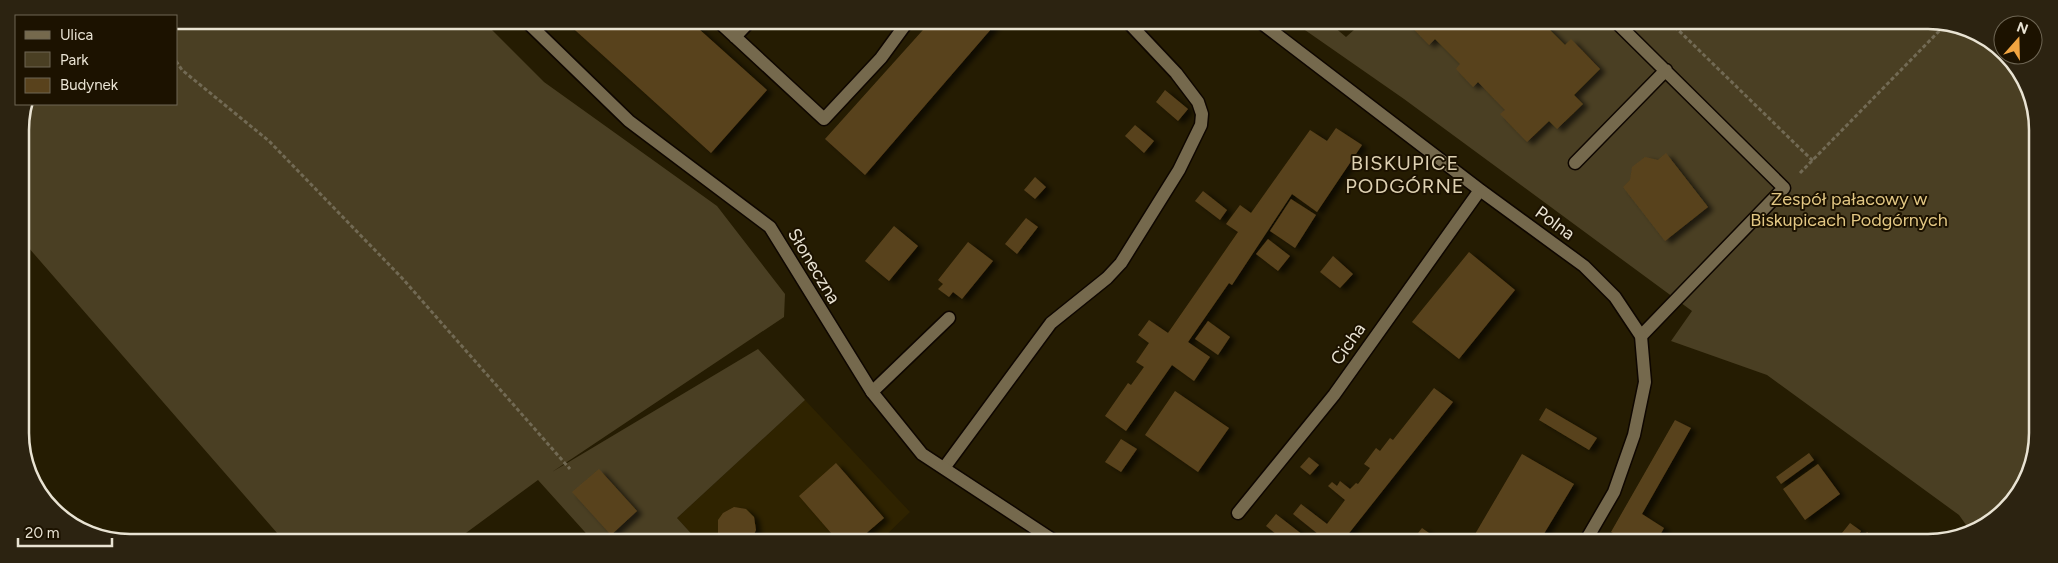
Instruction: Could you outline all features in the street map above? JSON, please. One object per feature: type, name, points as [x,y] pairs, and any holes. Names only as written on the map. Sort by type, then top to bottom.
[{"type":"street","name":"Słoneczna","points":[[535,29],[582,73],[629,121],[770,227],[872,392],[922,454],[1044,534]]},
{"type":"street","points":[[726,29],[824,119],[881,58],[902,29]]},
{"type":"street","points":[[735,37],[742,29]]},
{"type":"street","points":[[944,468],[1051,324],[1107,278],[1121,263],[1178,170],[1200,125],[1202,114],[1198,102],[1176,73],[1135,29]]},
{"type":"street","name":"Polna","points":[[1269,29],[1480,190],[1584,266],[1616,297],[1641,336],[1645,382],[1634,435],[1614,492],[1590,534]]},
{"type":"street","points":[[1623,29],[1784,188],[1641,336]]},
{"type":"street","points":[[1575,163],[1666,70]]},
{"type":"street","name":"Cicha","points":[[1238,513],[1334,395],[1480,190]]},
{"type":"street","points":[[872,392],[949,318]]},
{"type":"path","points":[[1677,29],[1812,161]]},
{"type":"path","points":[[1784,188],[1940,30]]},
{"type":"path","points":[[178,64],[182,70],[270,141],[376,251],[570,469]]},
{"type":"shaded area","points":[[805,400],[910,512],[887,534],[692,534],[677,518]]},
{"type":"green space","points":[[178,29],[491,29],[544,82],[717,206],[785,294],[784,317],[552,472],[758,349],[805,400],[677,518],[692,534],[587,534],[538,480],[465,534],[278,534],[29,248],[29,123],[32,105],[178,105]]},
{"type":"green space","name":"Zespół pałacowy w Biskupicach Podgórnych","points":[[1303,29],[1337,29],[1346,37],[1355,29],[1928,29],[1954,32],[1967,36],[1993,52],[1993,65],[2006,65],[2008,68],[2016,79],[2024,97],[2029,130],[2029,433],[2027,453],[2019,478],[2004,500],[1990,513],[1967,527],[1959,515],[1767,375],[1671,341],[1692,311],[1404,99]]},
{"type":"building","points":[[574,29],[699,29],[767,90],[711,153]]},
{"type":"building","points":[[924,29],[991,29],[865,175],[825,139]]},
{"type":"building","points":[[1414,29],[1549,29],[1565,45],[1571,39],[1600,69],[1574,95],[1583,104],[1557,129],[1549,121],[1527,142],[1500,114],[1505,110],[1478,82],[1473,87],[1456,69],[1460,64],[1435,39],[1429,45]]},
{"type":"building","points":[[1165,90],[1188,109],[1178,121],[1156,102]]},
{"type":"building","points":[[1135,125],[1154,141],[1144,153],[1125,136]]},
{"type":"building","points":[[1336,128],[1362,145],[1317,212],[1292,194],[1232,285],[1229,283],[1188,342],[1210,357],[1194,381],[1172,365],[1126,431],[1105,416],[1128,383],[1131,385],[1144,367],[1136,362],[1149,343],[1138,335],[1149,320],[1168,333],[1238,232],[1226,224],[1240,205],[1251,213],[1310,130],[1327,141]]},
{"type":"building","points":[[1666,153],[1708,207],[1665,241],[1623,187],[1630,180],[1632,167],[1645,157],[1658,160]]},
{"type":"building","points":[[1035,177],[1046,187],[1035,199],[1024,190]]},
{"type":"building","points":[[1203,191],[1227,210],[1220,220],[1195,201]]},
{"type":"building","points":[[1291,199],[1316,215],[1295,248],[1270,231]]},
{"type":"building","points":[[1026,218],[1038,227],[1017,254],[1005,244]]},
{"type":"building","points":[[894,226],[918,246],[889,281],[865,261]]},
{"type":"building","points":[[1268,239],[1290,256],[1278,271],[1256,254]]},
{"type":"building","points":[[968,242],[993,261],[962,299],[953,292],[949,297],[938,289],[943,284],[938,280]]},
{"type":"building","points":[[1469,252],[1515,290],[1459,359],[1412,322]]},
{"type":"building","points":[[1333,256],[1353,274],[1340,288],[1320,272]]},
{"type":"building","points":[[1208,321],[1230,337],[1218,355],[1195,339]]},
{"type":"building","points":[[1434,388],[1453,402],[1348,534],[1318,534],[1293,514],[1301,504],[1327,524],[1345,500],[1328,486],[1332,482],[1337,486],[1340,481],[1350,489],[1356,483],[1358,484],[1370,468],[1364,464],[1376,448],[1380,451],[1390,438],[1393,440]]},
{"type":"building","points":[[1175,391],[1229,428],[1198,472],[1145,435]]},
{"type":"building","points":[[1546,408],[1597,438],[1589,450],[1539,420]]},
{"type":"building","points":[[1675,420],[1691,428],[1642,514],[1664,528],[1661,534],[1615,534],[1611,532]]},
{"type":"building","points":[[1121,439],[1137,449],[1121,472],[1105,462]]},
{"type":"building","points":[[1809,453],[1814,460],[1781,484],[1776,477]]},
{"type":"building","points":[[1522,454],[1574,484],[1544,534],[1475,534]]},
{"type":"building","points":[[1309,457],[1319,465],[1310,475],[1300,467]]},
{"type":"building","points":[[836,463],[884,518],[865,534],[832,534],[799,496]]},
{"type":"building","points":[[1818,464],[1840,494],[1805,520],[1783,489]]},
{"type":"building","points":[[599,469],[637,511],[610,534],[572,492]]},
{"type":"building","points":[[734,507],[746,509],[754,517],[756,530],[754,534],[718,534],[718,520],[723,513]]},
{"type":"building","points":[[1276,514],[1302,534],[1276,534],[1266,526]]},
{"type":"building","points":[[1850,523],[1861,531],[1859,534],[1841,534]]},
{"type":"building","points":[[1422,528],[1430,534],[1417,534]]},
{"type":"district","name":"BISKUPICE PODGÓRNE","points":[[1405,174]]}]
